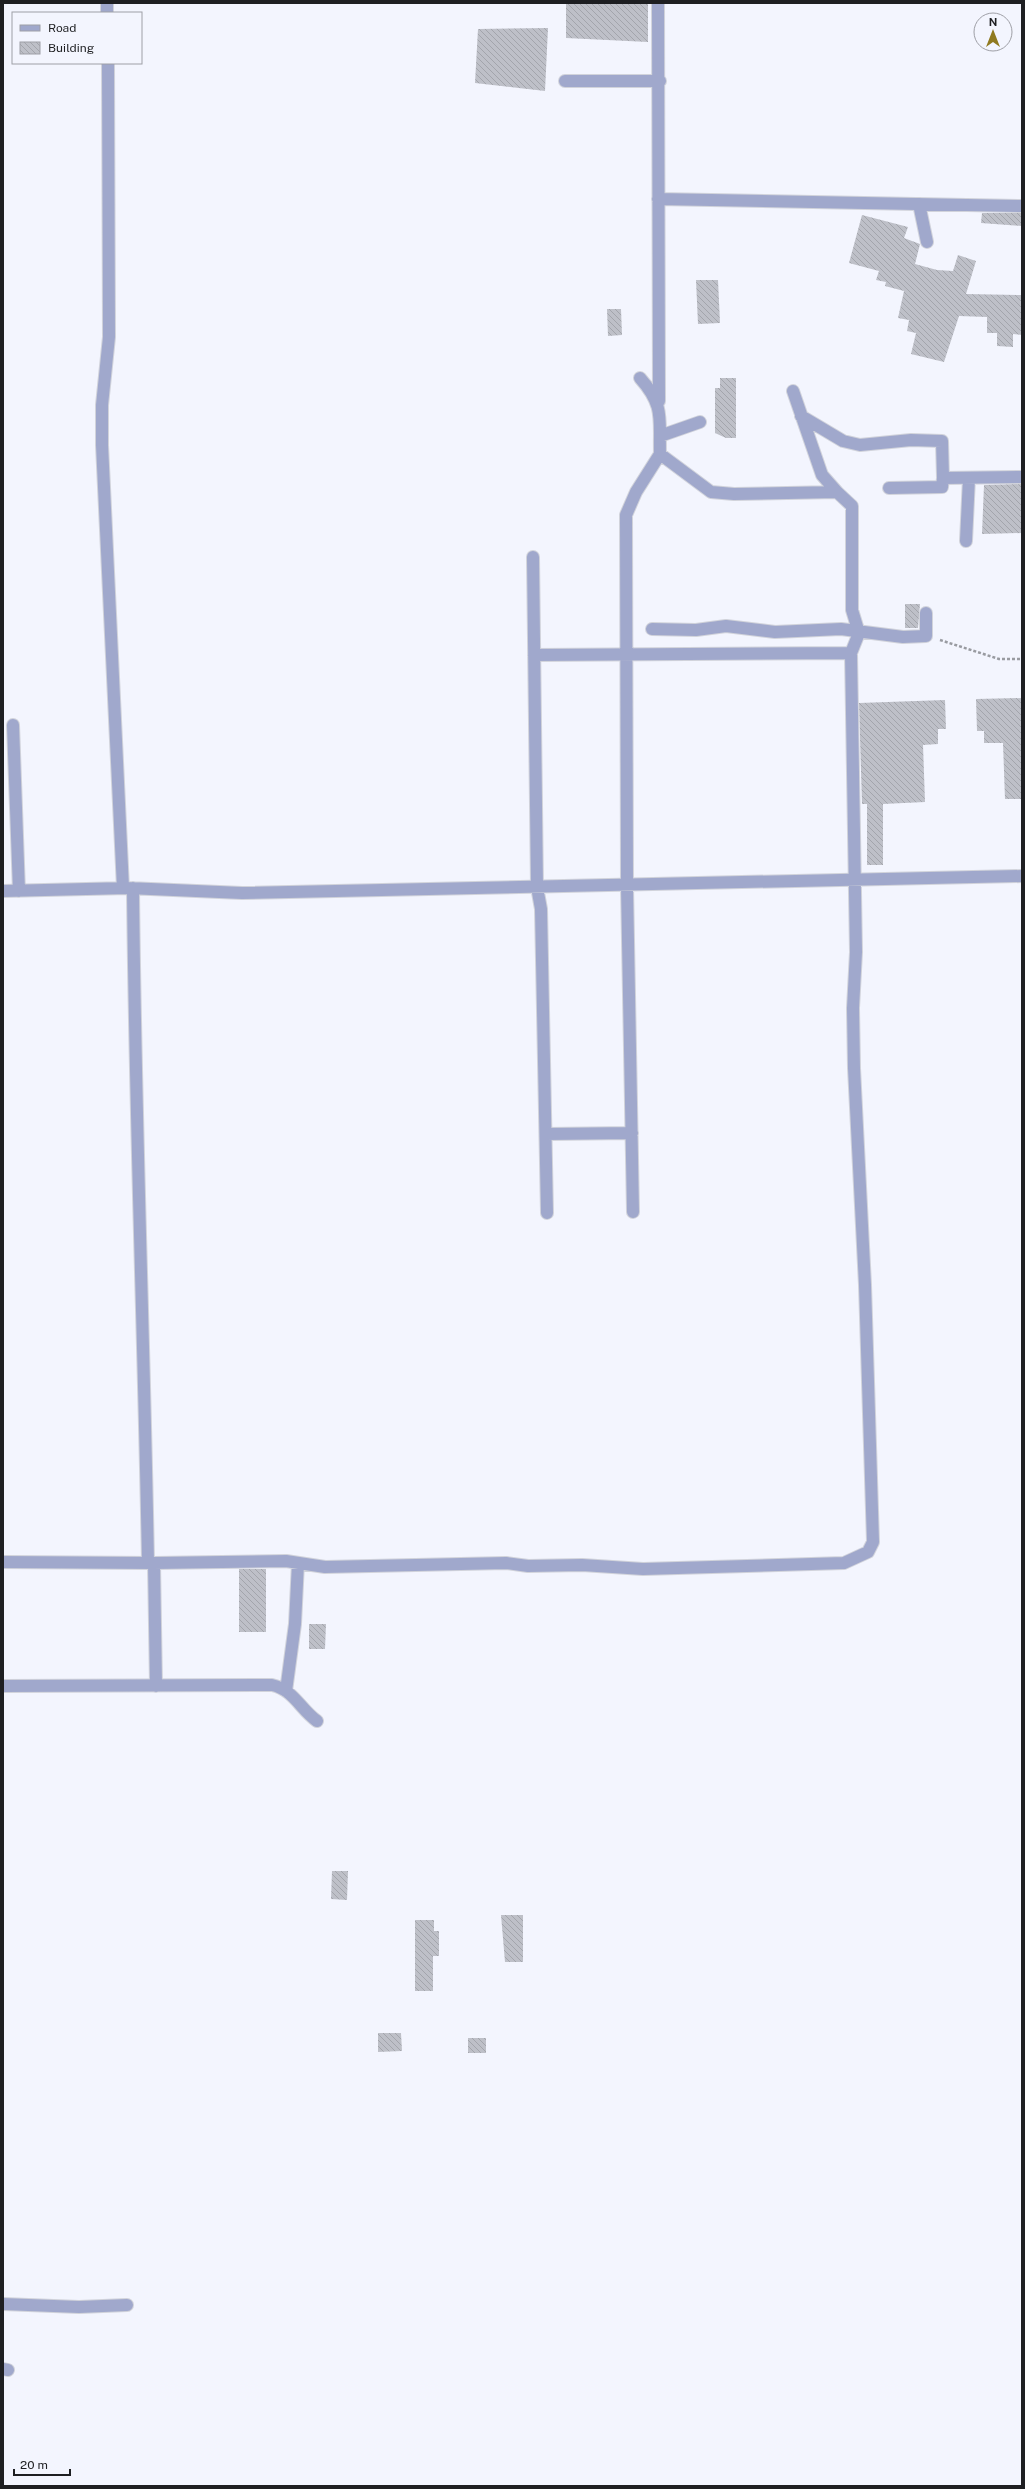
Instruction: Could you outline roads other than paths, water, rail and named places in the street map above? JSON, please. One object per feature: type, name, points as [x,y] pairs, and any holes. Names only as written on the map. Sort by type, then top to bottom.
[{"type":"street","points":[[633,1212],[627,886],[626,515],[636,492],[660,454],[658,199],[660,80],[658,3]]},
{"type":"street","points":[[108,64],[109,337],[102,405],[102,444],[128,888],[156,1686]]},
{"type":"street","points":[[565,81],[660,80]]},
{"type":"street","points":[[658,199],[838,200],[919,204],[1022,206]]},
{"type":"street","points":[[919,204],[927,242]]},
{"type":"street","points":[[640,378],[654,394],[659,406]]},
{"type":"street","points":[[3,1562],[151,1563],[286,1561],[325,1567],[506,1563],[528,1566],[582,1565],[642,1568],[844,1563],[868,1552],[873,1542],[865,1285],[854,1068],[853,1008],[856,952],[851,654],[859,632],[852,610],[852,506],[822,475],[793,391]]},
{"type":"street","points":[[801,416],[842,441],[860,444],[911,440],[942,441],[942,487],[889,488]]},
{"type":"street","points":[[660,436],[700,422]]},
{"type":"street","points":[[660,454],[710,492],[734,494],[837,492]]},
{"type":"street","points":[[943,478],[1022,477]]},
{"type":"street","points":[[966,541],[969,478]]},
{"type":"street","points":[[533,557],[537,887],[541,909],[547,1213]]},
{"type":"street","points":[[652,629],[696,630],[726,626],[775,632],[841,629],[903,637],[926,636],[926,613]]},
{"type":"street","points":[[534,655],[851,654]]},
{"type":"street","points":[[13,725],[19,891]]},
{"type":"street","points":[[3,891],[128,888],[242,893],[627,886],[1022,876]]},
{"type":"street","points":[[546,1134],[632,1133]]},
{"type":"street","points":[[286,1691],[296,1624],[298,1563]]},
{"type":"street","points":[[3,1686],[261,1684],[280,1687],[294,1695],[309,1715],[317,1721]]},
{"type":"street","points":[[3,2304],[79,2307],[127,2305]]}]
